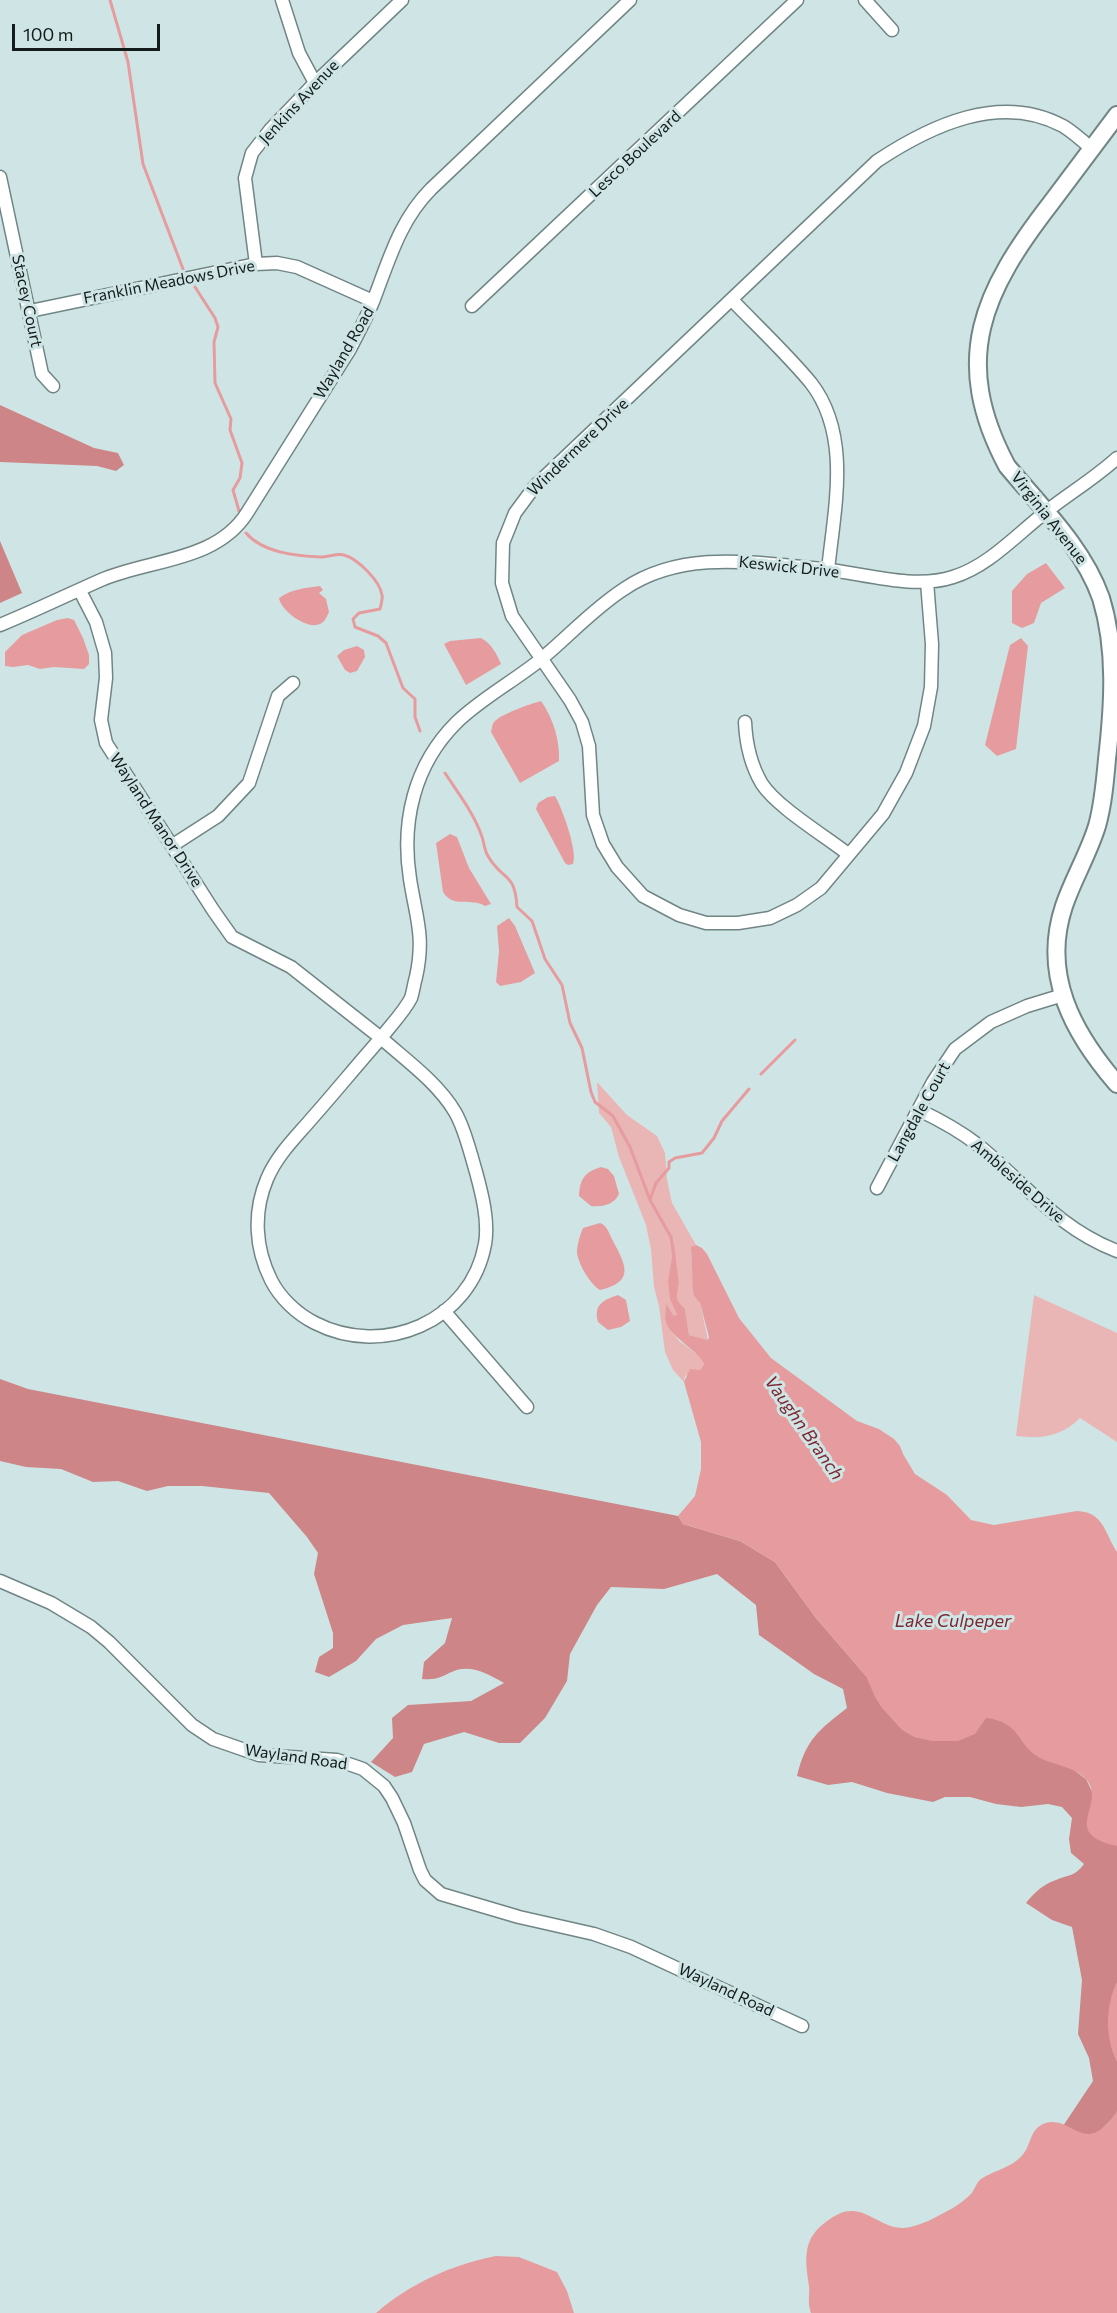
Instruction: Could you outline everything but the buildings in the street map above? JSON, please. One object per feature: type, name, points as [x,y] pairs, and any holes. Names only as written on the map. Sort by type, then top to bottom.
[{"type":"street","points":[[282,0],[299,53],[315,83]]},
{"type":"street","name":"Jenkins Avenue","points":[[256,264],[244,178],[252,153],[270,129],[315,83],[402,0]]},
{"type":"street","name":"Lesco Boulevard","points":[[472,306],[797,0]]},
{"type":"street","points":[[865,0],[892,30]]},
{"type":"street","name":"Wayland Road","points":[[0,625],[124,572],[207,548],[231,533],[247,513],[350,349],[373,301],[402,227],[421,199],[627,1]]},
{"type":"street","name":"Windermere Drive","points":[[927,582],[932,644],[932,687],[924,726],[906,773],[883,814],[821,888],[796,905],[770,918],[738,923],[706,923],[679,915],[643,896],[617,867],[603,844],[593,815],[589,747],[582,722],[570,700],[512,615],[502,583],[502,543],[515,513],[535,486],[877,161],[908,140],[948,123],[992,111],[1026,112],[1063,126],[1092,149]]},
{"type":"street","name":"Virginia Avenue","points":[[1117,115],[1023,240],[1004,269],[985,318],[980,343],[978,385],[994,438],[1007,466],[1086,563],[1108,621],[1114,656],[1111,725],[1098,823],[1087,855],[1064,906],[1059,924],[1057,961],[1063,995],[1072,1021],[1082,1039],[1117,1084]]},
{"type":"street","name":"Stacey Court","points":[[0,177],[42,374],[53,386]]},
{"type":"street","name":"Franklin Meadows Drive","points":[[30,311],[256,264],[277,263],[297,267],[373,301]]},
{"type":"street","points":[[732,300],[812,384],[826,412],[835,446],[837,482],[828,570]]},
{"type":"street","name":"Keswick Drive","points":[[444,1311],[425,1325],[407,1333],[388,1337],[352,1337],[335,1333],[304,1318],[288,1304],[274,1286],[262,1263],[257,1220],[260,1201],[275,1160],[381,1038],[411,999],[421,955],[420,928],[410,879],[406,842],[409,807],[420,775],[436,747],[457,722],[541,660],[624,589],[653,573],[692,563],[725,561],[927,582],[953,577],[984,562],[1117,458]]},
{"type":"street","name":"Wayland Manor Drive","points":[[80,591],[96,622],[105,653],[106,678],[101,720],[106,743],[232,937],[291,967],[305,977],[424,1076],[455,1112],[469,1147],[481,1192],[486,1223],[485,1244],[469,1283],[444,1311]]},
{"type":"street","points":[[173,845],[218,816],[249,783],[278,696],[293,682]]},
{"type":"street","points":[[745,722],[746,742],[751,763],[763,785],[785,807],[848,854]]},
{"type":"street","name":"Langdale Court","points":[[877,1188],[933,1082],[955,1049],[991,1022],[1027,1006],[1063,995]]},
{"type":"street","name":"Ambleside Drive","points":[[919,1110],[947,1123],[978,1145],[1057,1218],[1095,1242],[1117,1251]]},
{"type":"street","points":[[444,1311],[527,1407]]},
{"type":"street","name":"Wayland Road","points":[[0,1581],[51,1603],[91,1627],[192,1725],[213,1739],[259,1755],[337,1760],[363,1769],[374,1777],[392,1798],[426,1880],[441,1894],[508,1914],[594,1934],[631,1947],[802,2026]]},
{"type":"shaded area","points":[[0,405],[94,448],[118,453],[124,465],[116,471],[97,466],[0,462]]},
{"type":"shaded area","points":[[0,541],[22,593],[0,603]]},
{"type":"shaded area","points":[[597,1082],[627,1115],[657,1136],[665,1153],[672,1203],[696,1245],[691,1248],[694,1296],[700,1303],[708,1340],[689,1335],[685,1309],[677,1296],[679,1283],[674,1248],[670,1270],[677,1314],[674,1316],[666,1306],[665,1322],[679,1341],[702,1358],[704,1364],[700,1370],[685,1376],[684,1382],[673,1370],[665,1352],[646,1225],[619,1157],[611,1127],[599,1113]]},
{"type":"shaded area","points":[[1034,1295],[1117,1333],[1117,1442],[1080,1418],[1058,1433],[1042,1437],[1016,1436]]},
{"type":"shaded area","points":[[0,1379],[28,1389],[678,1516],[683,1524],[740,1541],[775,1562],[816,1618],[866,1676],[982,1719],[989,1716],[1010,1723],[1086,1779],[1117,1843],[1117,2114],[1093,2138],[1061,2129],[1093,2081],[1089,2058],[1078,2034],[1082,1980],[1072,1927],[1052,1920],[1026,1903],[1043,1886],[1074,1873],[1084,1864],[1071,1853],[1069,1839],[1072,1818],[1062,1807],[1048,1804],[1021,1807],[996,1804],[970,1797],[945,1797],[933,1802],[887,1793],[852,1782],[828,1785],[797,1776],[809,1744],[847,1708],[843,1689],[814,1674],[759,1635],[756,1605],[717,1574],[664,1589],[611,1587],[597,1605],[570,1654],[567,1681],[545,1718],[520,1743],[499,1743],[464,1732],[424,1744],[412,1772],[395,1777],[371,1762],[393,1738],[392,1718],[408,1705],[471,1701],[504,1683],[480,1671],[467,1669],[460,1669],[435,1678],[422,1679],[424,1662],[445,1643],[452,1618],[403,1625],[376,1639],[356,1661],[329,1677],[315,1672],[319,1657],[333,1648],[333,1633],[314,1574],[318,1553],[269,1493],[202,1486],[168,1486],[147,1491],[118,1481],[93,1482],[61,1469],[26,1467],[0,1461]]},
{"type":"water","points":[[1046,563],[1065,588],[1041,603],[1034,623],[1022,628],[1012,623],[1012,591],[1027,574]]},
{"type":"water","points":[[320,586],[323,590],[319,593],[326,599],[329,612],[320,624],[308,624],[295,618],[284,608],[279,598],[299,589]]},
{"type":"water","points":[[68,618],[74,620],[89,655],[89,664],[84,669],[54,667],[40,669],[28,665],[5,666],[5,652],[22,635],[57,620]]},
{"type":"water","points":[[481,638],[493,649],[501,664],[466,685],[444,644],[450,641]]},
{"type":"water","points":[[1021,638],[1028,646],[1016,749],[997,756],[985,745],[1010,645]]},
{"type":"water","points":[[357,646],[364,650],[365,657],[357,671],[350,673],[345,670],[337,656],[344,650]]},
{"type":"water","points":[[541,701],[555,730],[559,761],[520,783],[491,732],[492,725],[503,716]]},
{"type":"water","points":[[555,796],[571,840],[573,864],[565,863],[536,809],[538,803]]},
{"type":"water","points":[[450,834],[457,837],[469,868],[491,904],[485,906],[474,902],[457,902],[443,892],[436,843]]},
{"type":"water","points":[[509,918],[515,926],[535,973],[521,982],[500,986],[496,982],[499,951],[497,926]]},
{"type":"water","points":[[601,1167],[608,1169],[614,1176],[619,1194],[614,1201],[607,1204],[591,1206],[579,1196],[581,1185],[587,1174]]},
{"type":"water","points":[[600,1223],[608,1230],[624,1265],[624,1272],[619,1282],[600,1290],[585,1273],[577,1252],[583,1228]]},
{"type":"water","name":"Lake Culpeper","points":[[674,1245],[679,1283],[677,1296],[685,1309],[689,1335],[708,1340],[709,1337],[700,1303],[693,1291],[691,1247],[696,1245],[707,1254],[739,1318],[771,1358],[857,1421],[879,1429],[894,1439],[915,1474],[947,1495],[971,1520],[994,1525],[1077,1511],[1093,1515],[1102,1524],[1117,1552],[1117,1846],[1090,1834],[1087,1826],[1092,1799],[1091,1789],[1081,1775],[1040,1758],[1026,1747],[1013,1729],[998,1721],[986,1718],[975,1734],[958,1741],[932,1741],[914,1737],[902,1730],[882,1708],[866,1676],[816,1618],[775,1562],[740,1541],[683,1524],[678,1516],[695,1496],[701,1469],[701,1442],[684,1382],[690,1369],[700,1370],[704,1364],[698,1355],[674,1335],[665,1321],[666,1304],[674,1316],[677,1314],[670,1299],[668,1281]]},
{"type":"water","points":[[618,1295],[626,1300],[630,1321],[621,1327],[608,1330],[598,1322],[598,1307],[604,1301]]},
{"type":"water","points":[[1117,1982],[1117,2062],[1110,2043],[1108,2022],[1110,2001]]},
{"type":"water","points":[[1117,2111],[1117,2313],[811,2313],[807,2250],[813,2235],[830,2219],[841,2213],[857,2211],[896,2227],[903,2228],[922,2223],[953,2208],[971,2194],[981,2179],[1020,2158],[1031,2137],[1043,2124],[1053,2122],[1062,2124],[1087,2134],[1096,2132],[1106,2125]]},
{"type":"water","points":[[496,2256],[519,2257],[557,2272],[567,2291],[574,2313],[376,2313],[417,2284],[463,2264]]},
{"type":"waterway","name":"Vaughn Branch","points":[[110,0],[128,62],[143,164],[183,269]]},
{"type":"waterway","name":"Vaughn Branch","points":[[195,287],[215,318],[218,327],[214,342],[215,383],[231,419],[230,430],[242,463],[240,478],[233,490],[239,511]]},
{"type":"waterway","name":"Vaughn Branch","points":[[246,533],[262,545],[281,552],[321,557],[344,555],[368,571],[382,595],[380,609],[359,613],[353,619],[355,627],[378,636],[386,643],[403,688],[415,699],[415,717],[420,731]]},
{"type":"waterway","name":"Vaughn Branch","points":[[445,773],[474,818],[488,856],[514,887],[517,907],[532,921],[545,959],[562,985],[570,1023],[582,1048],[595,1102],[613,1116],[630,1147],[650,1200],[671,1237],[674,1257]]},
{"type":"waterway","points":[[761,1074],[795,1040]]},
{"type":"waterway","points":[[650,1200],[656,1183],[669,1168],[669,1162],[675,1158],[702,1153],[714,1138],[722,1121],[749,1089]]}]
